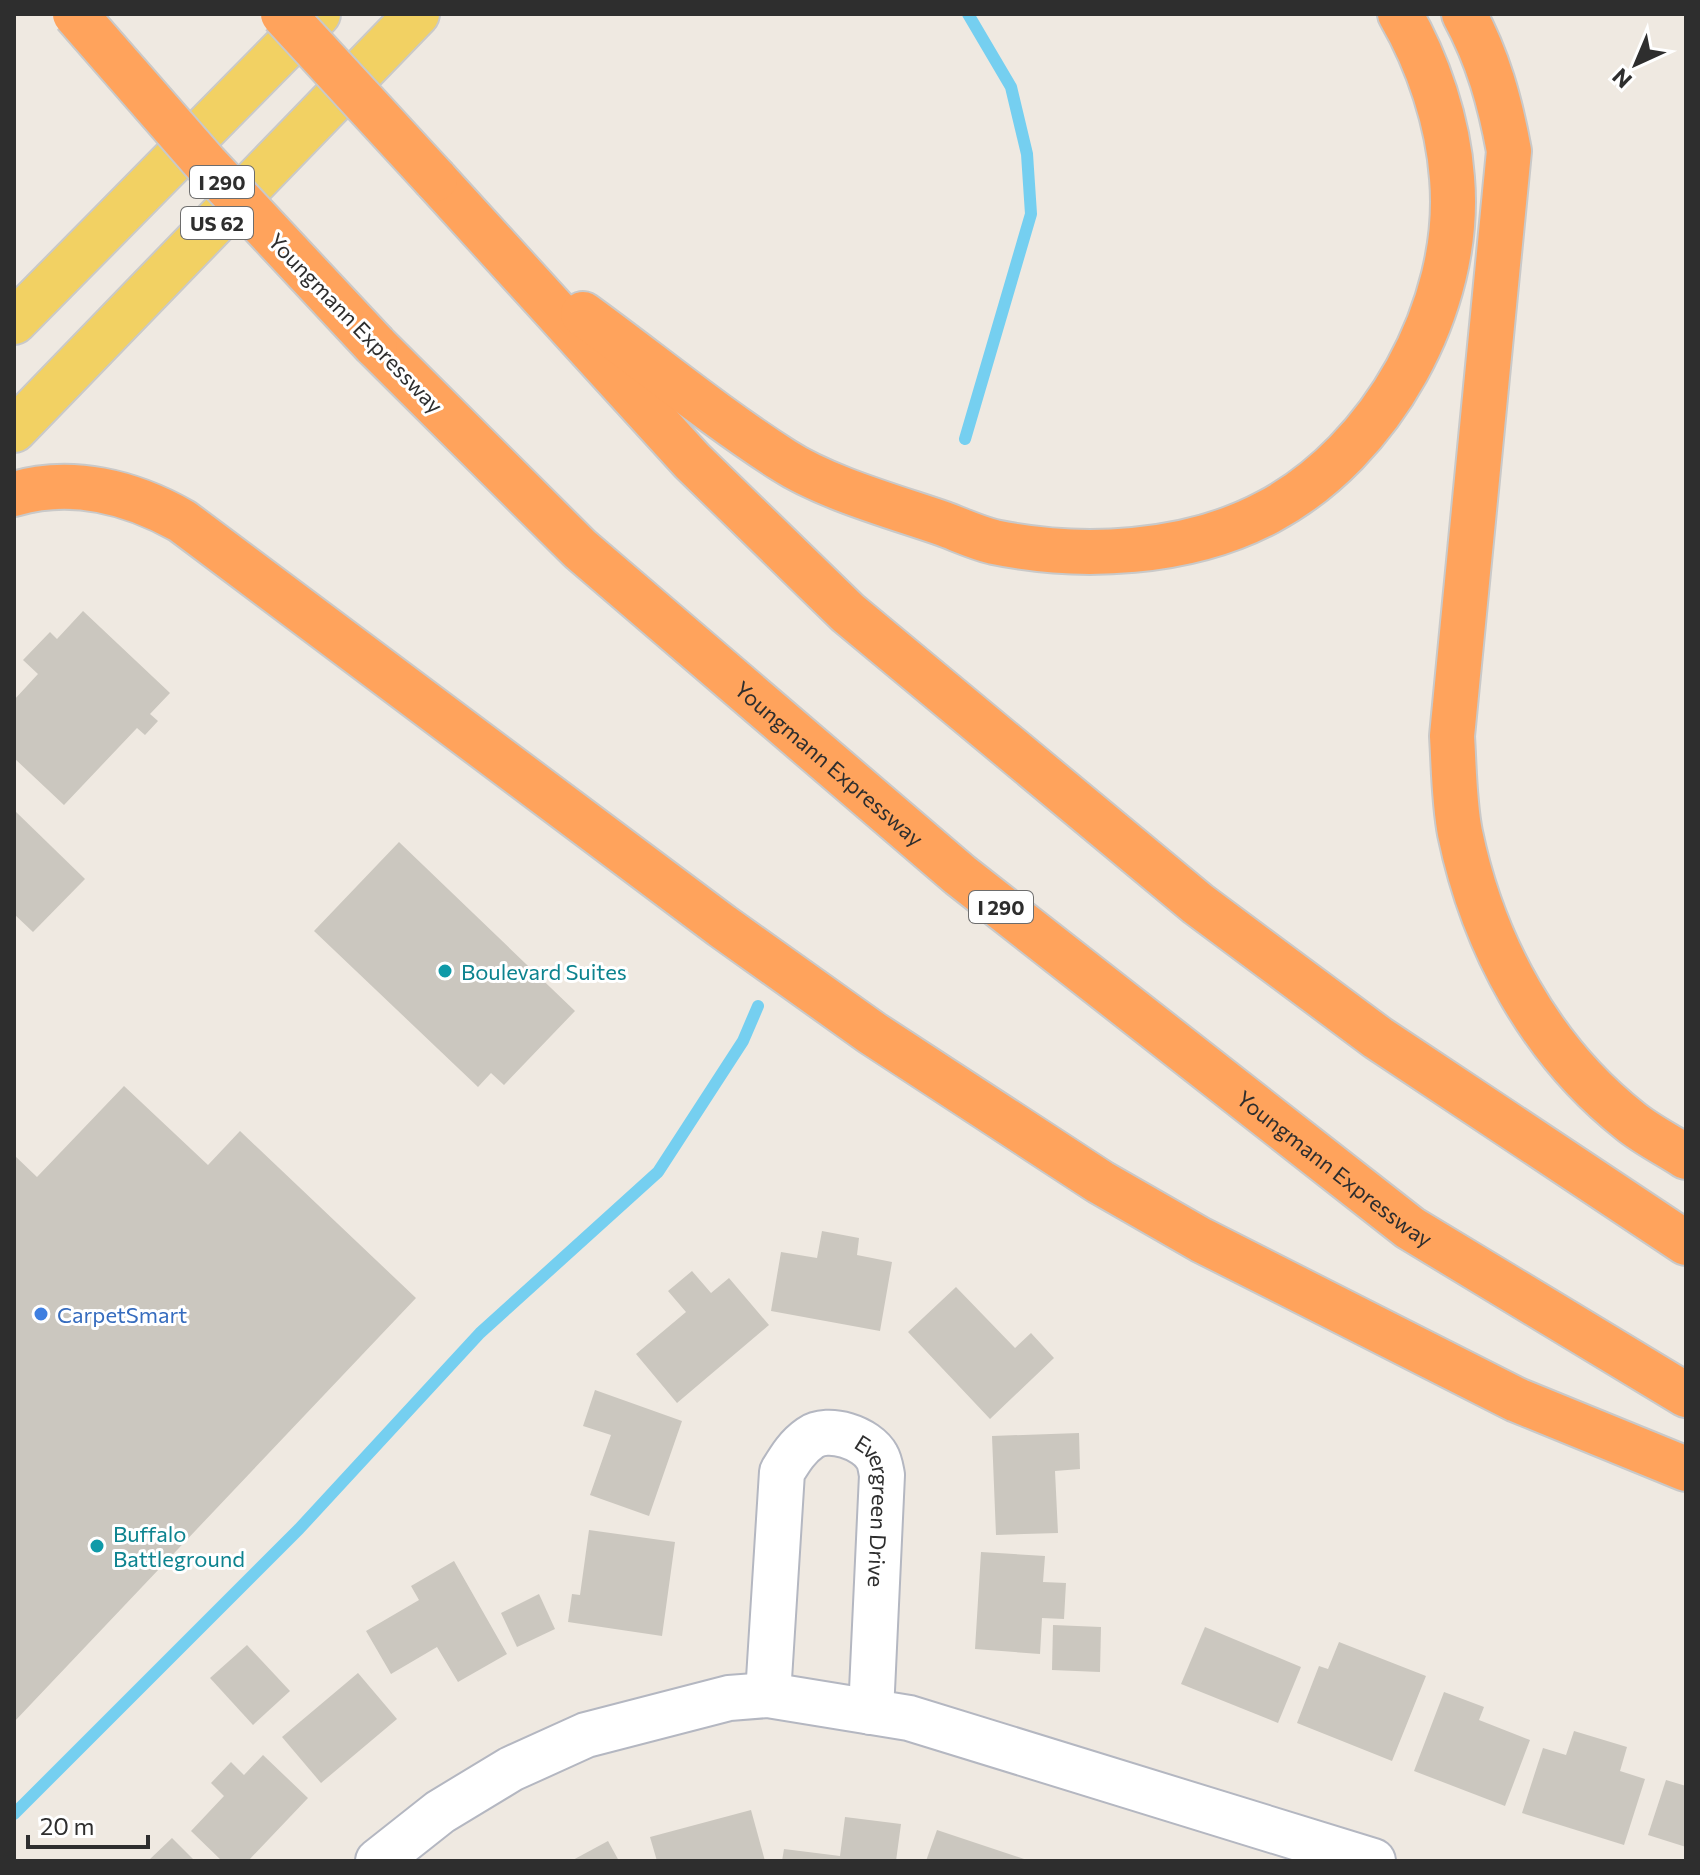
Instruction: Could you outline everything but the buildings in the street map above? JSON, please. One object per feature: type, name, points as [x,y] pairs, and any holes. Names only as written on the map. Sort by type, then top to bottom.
[{"type":"highway","name":"Youngmann Expressway","points":[[75,14],[206,164],[375,345],[580,549],[960,875],[1410,1228],[1686,1395]]},
{"type":"highway","points":[[283,14],[692,461],[825,592],[1198,904],[1378,1038],[1686,1243]]},
{"type":"highway","points":[[510,259],[785,462],[881,503],[993,542],[1092,554],[1173,544],[1266,513],[1305,489],[1342,457],[1372,424],[1405,374],[1427,330],[1449,233],[1452,179],[1438,103],[1412,35],[1400,14]]},
{"type":"highway","points":[[1464,14],[1480,44],[1499,96],[1509,151],[1452,736],[1460,831],[1499,956],[1532,1013],[1575,1067],[1629,1121],[1686,1157]]},
{"type":"highway","points":[[14,494],[90,488],[145,501],[182,521],[747,944],[872,1033],[1100,1182],[1201,1240],[1517,1400],[1686,1469]]},
{"type":"main road","points":[[14,322],[318,14]]},
{"type":"main road","name":"US 62","points":[[14,430],[417,14]]},
{"type":"street","name":"Evergreen Drive","points":[[768,1695],[782,1472],[793,1454],[812,1436],[832,1432],[856,1439],[877,1456],[882,1475],[871,1712]]},
{"type":"street","points":[[378,1861],[440,1812],[487,1783],[586,1735],[729,1698],[768,1695],[871,1712],[948,1729],[1373,1861]]},
{"type":"waterway","points":[[965,439],[1031,214],[1027,154],[1011,87],[968,14]]},
{"type":"waterway","points":[[14,1814],[299,1529],[480,1333],[658,1172],[743,1041],[758,1006]]},
{"type":"place","name":"Boulevard Suites","points":[[445,971]]},
{"type":"place","name":"CarpetSmart","points":[[41,1314]]},
{"type":"place","name":"Buffalo Battleground","points":[[97,1546]]}]
